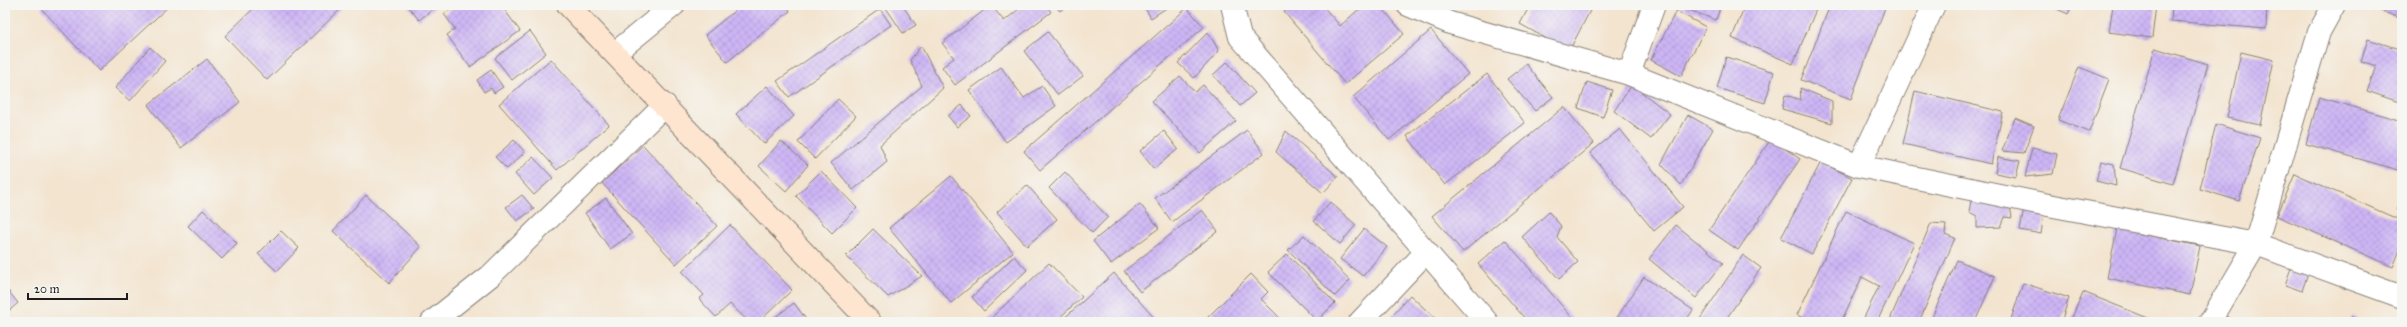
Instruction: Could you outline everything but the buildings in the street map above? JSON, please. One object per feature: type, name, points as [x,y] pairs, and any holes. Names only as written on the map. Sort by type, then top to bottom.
[{"type":"street","points":[[568,5],[665,105],[870,322]]},
{"type":"street","points":[[615,53],[674,5]]},
{"type":"street","points":[[1232,5],[1240,37],[1425,253],[1487,322]]},
{"type":"street","points":[[1408,5],[1450,22],[1629,74],[1859,166],[2044,204],[2256,244],[2402,297]]},
{"type":"street","points":[[1629,74],[1654,5]]},
{"type":"street","points":[[1859,166],[1934,5]]},
{"type":"street","points":[[2210,322],[2256,244],[2320,32],[2334,5]]},
{"type":"street","points":[[432,322],[490,276],[665,105]]},
{"type":"street","points":[[1360,322],[1425,253]]}]
